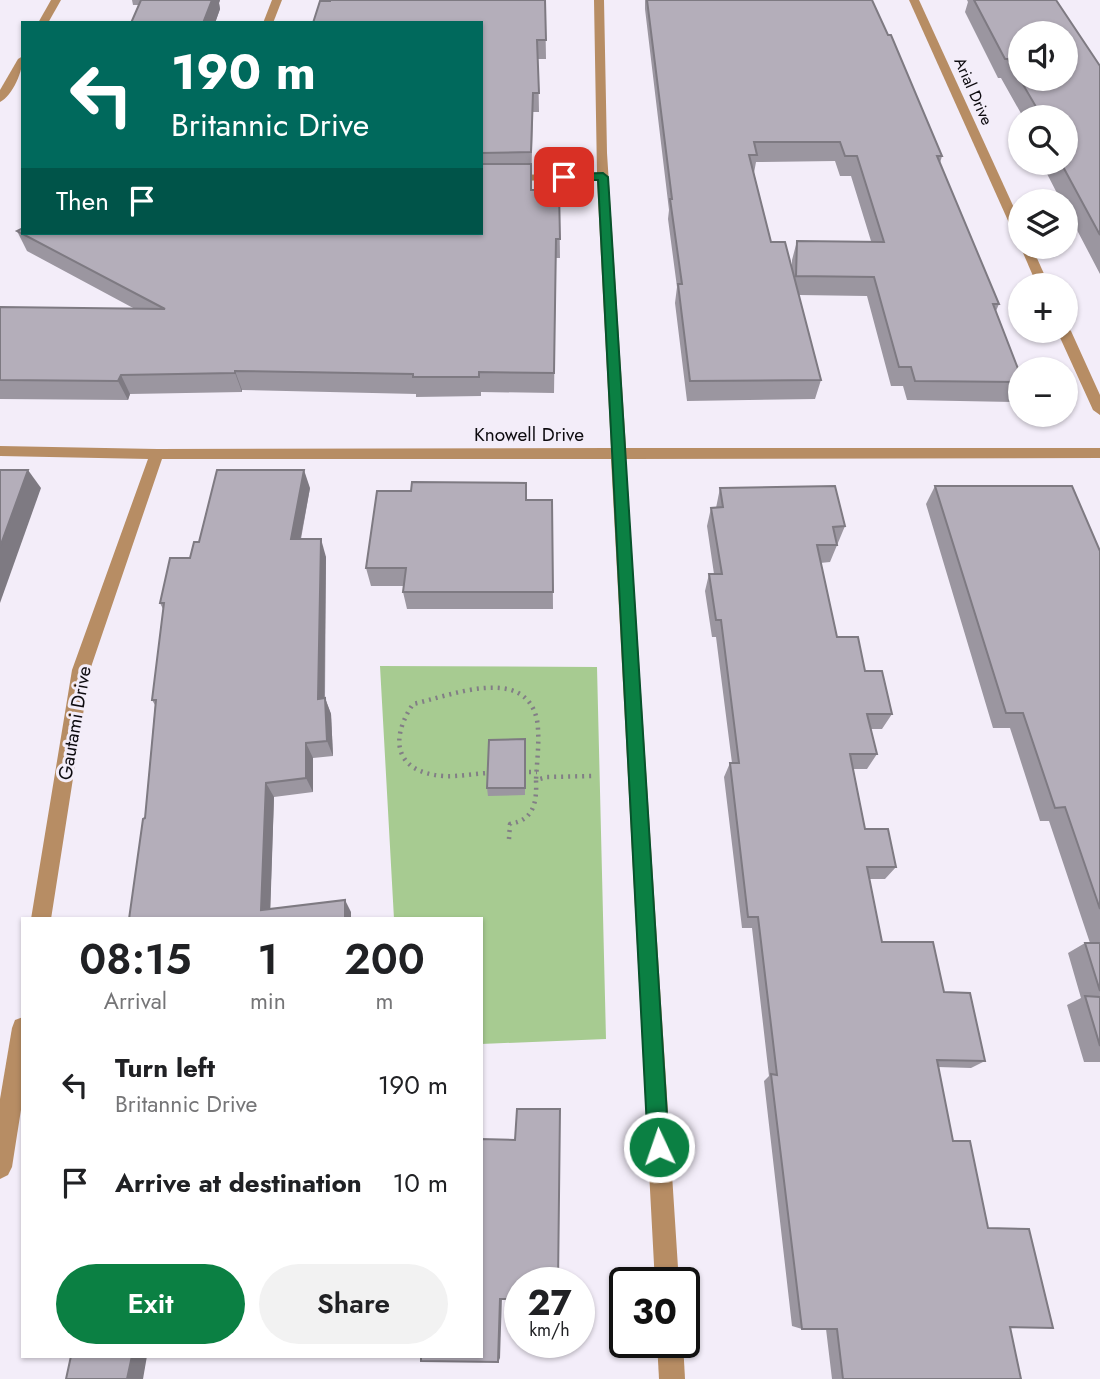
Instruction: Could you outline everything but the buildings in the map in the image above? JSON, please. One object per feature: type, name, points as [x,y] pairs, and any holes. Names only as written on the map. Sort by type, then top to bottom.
[{"type":"street","points":[[44,21],[56,0]]},
{"type":"street","points":[[269,21],[277,0]]},
{"type":"street","points":[[599,0],[603,177],[666,1267]]},
{"type":"street","name":"Arial Drive","points":[[914,0],[1008,208]]},
{"type":"street","points":[[0,99],[17,79]]},
{"type":"street","points":[[483,178],[603,177]]},
{"type":"street","points":[[1069,343],[1100,410]]},
{"type":"street","name":"Knowell Drive","points":[[0,452],[1100,453]]},
{"type":"street","name":"Gautami Drive","points":[[41,917],[82,670],[157,454]]},
{"type":"street","points":[[0,1167],[21,1040]]},
{"type":"street","points":[[671,1358],[672,1379]]},
{"type":"path","points":[[498,772],[440,776],[419,770],[403,758],[396,746],[397,731],[404,715],[413,704],[495,686],[509,686],[524,694],[533,707],[540,732],[536,808],[530,817],[520,823],[510,824],[509,839]]},
{"type":"path","points":[[511,772],[537,772]]},
{"type":"path","points":[[536,780],[547,777],[592,776]]},
{"type":"green space","points":[[380,666],[597,667],[606,1039],[483,1044],[483,917],[394,917]]},
{"type":"route","points":[[564,177],[603,177],[659,1147]]}]
